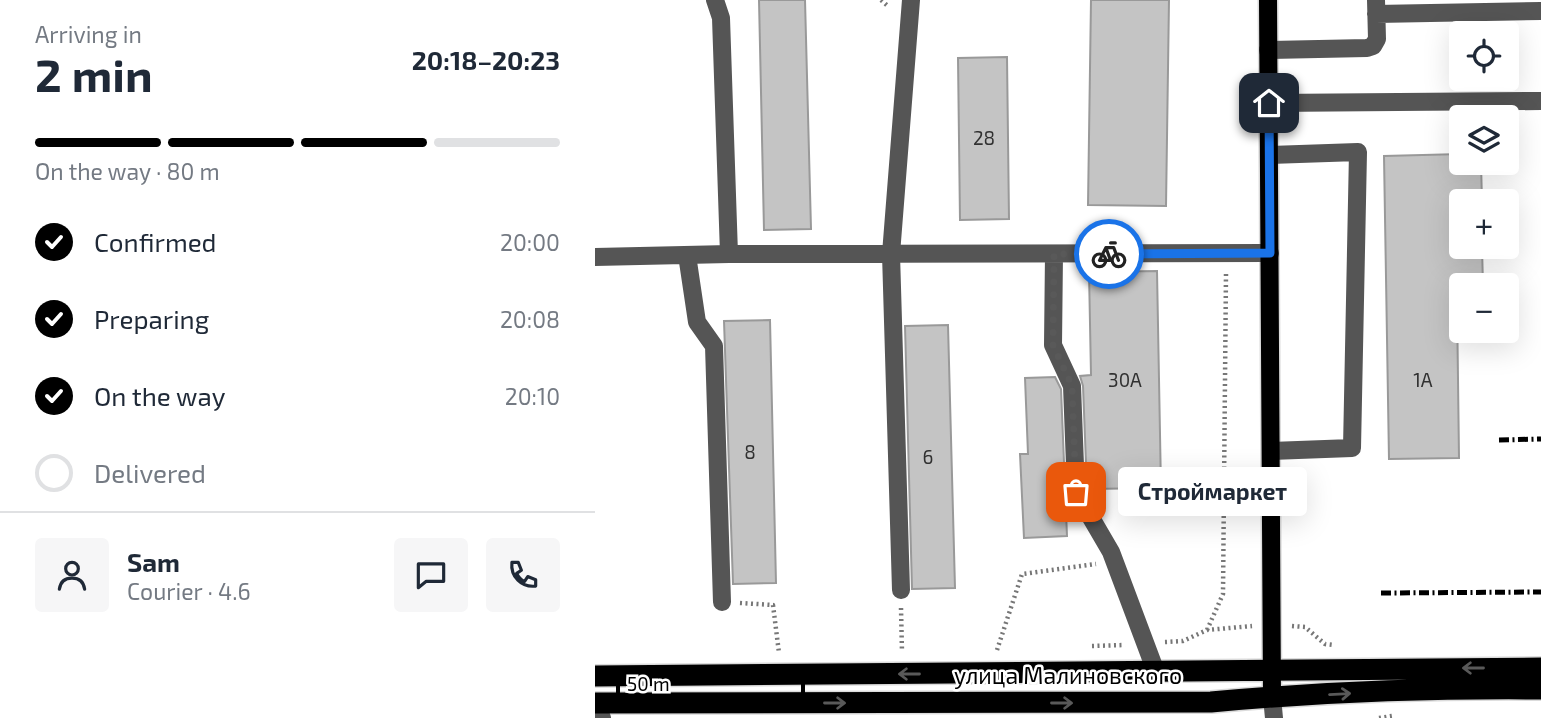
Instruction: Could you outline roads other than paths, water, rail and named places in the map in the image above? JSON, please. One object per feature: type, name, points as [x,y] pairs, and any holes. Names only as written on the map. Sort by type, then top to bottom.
[{"type":"highway","name":"улица Малиновского","points":[[595,676],[1541,668]]},
{"type":"highway","name":"улица Малиновского","points":[[595,703],[1211,702],[1273,707],[1454,688],[1541,689]]},
{"type":"main road","points":[[1268,0],[1273,707]]},
{"type":"street","points":[[715,0],[721,18],[729,254]]},
{"type":"street","points":[[901,590],[891,254],[911,0]]},
{"type":"street","points":[[1268,50],[1373,46],[1377,39],[1376,7],[1541,11]]},
{"type":"street","points":[[1269,103],[1541,101]]},
{"type":"street","points":[[1269,155],[1358,152],[1352,448],[1271,451]]},
{"type":"street","points":[[595,257],[729,254],[1270,253]]},
{"type":"street","points":[[1054,254],[1053,345],[1072,386],[1076,492],[1115,562],[1156,672]]},
{"type":"street","points":[[687,255],[697,322],[714,346],[722,602]]},
{"type":"street","points":[[595,714],[602,718]]},
{"type":"railway","points":[[1499,440],[1541,439]]},
{"type":"railway","points":[[1381,593],[1541,592]]},
{"type":"place","name":"Строймаркет","points":[[1076,492]]}]
